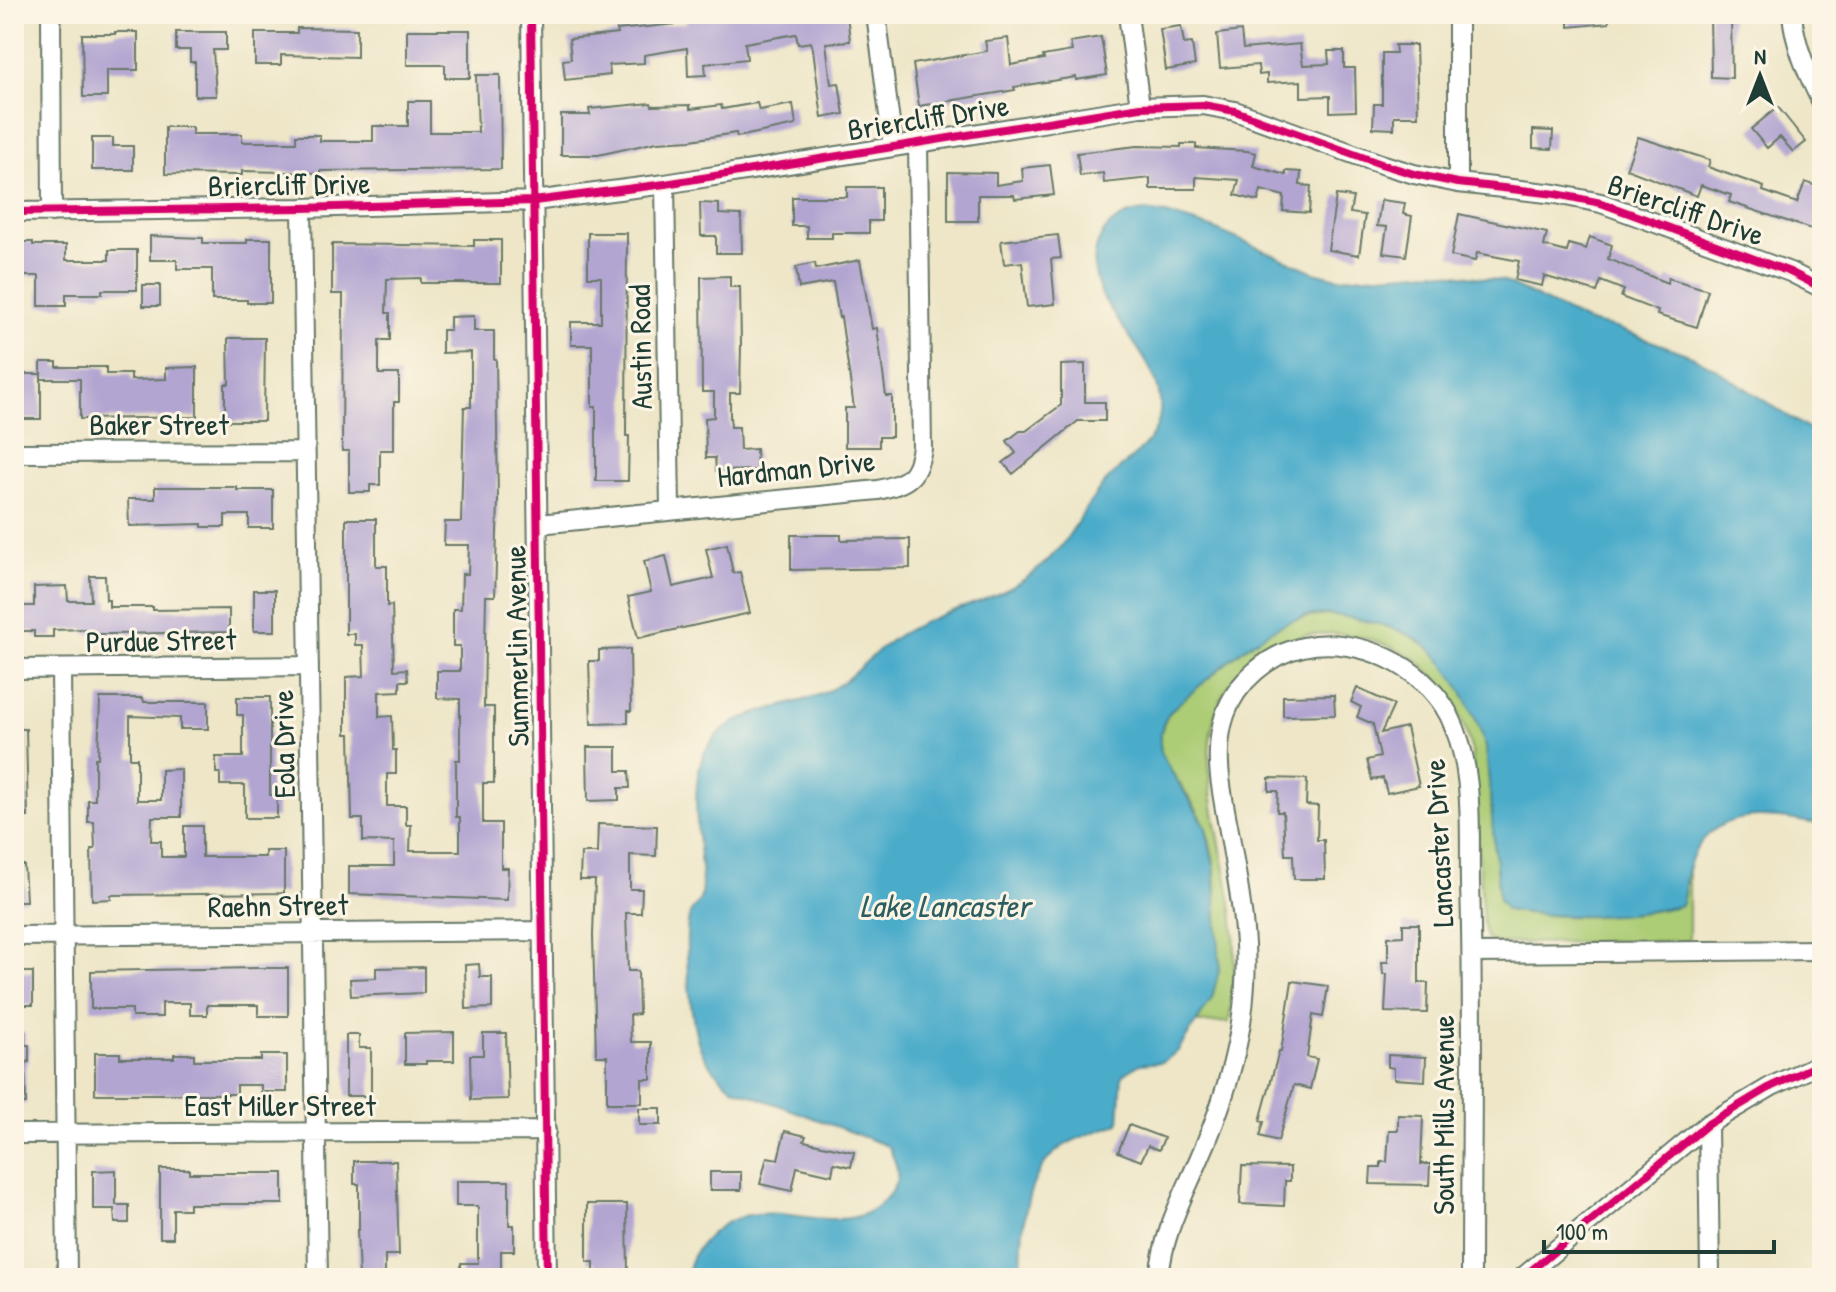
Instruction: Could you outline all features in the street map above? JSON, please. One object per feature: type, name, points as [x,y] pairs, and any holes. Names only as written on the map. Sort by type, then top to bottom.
[{"type":"street","points":[[51,14],[52,212]]},
{"type":"street","name":"Summerlin Avenue","points":[[531,14],[547,1278]]},
{"type":"street","points":[[876,14],[893,146]]},
{"type":"street","points":[[1128,14],[1140,107]]},
{"type":"street","points":[[1458,14],[1458,183]]},
{"type":"street","points":[[1792,14],[1801,60],[1822,103]]},
{"type":"street","name":"Briercliff Drive","points":[[14,212],[534,201],[665,184],[1140,107],[1203,105],[1235,111],[1381,164],[1458,183],[1556,194],[1601,203],[1821,285]]},
{"type":"street","name":"Hardman Drive","points":[[539,524],[878,490],[897,485],[913,476],[922,448],[918,142]]},
{"type":"street","name":"Austin Road","points":[[665,184],[670,509]]},
{"type":"street","name":"Eola Drive","points":[[302,208],[318,1278]]},
{"type":"street","name":"Baker Street","points":[[14,453],[305,452]]},
{"type":"street","name":"Lancaster Drive","points":[[1159,1278],[1167,1230],[1216,1117],[1239,1038],[1245,989],[1247,950],[1243,911],[1219,777],[1219,743],[1225,715],[1237,690],[1258,669],[1283,653],[1306,646],[1341,646],[1375,652],[1405,668],[1432,691],[1448,713],[1460,740],[1467,772],[1472,953],[1822,950]]},
{"type":"street","name":"Purdue Street","points":[[14,669],[309,666]]},
{"type":"street","points":[[61,669],[67,1278]]},
{"type":"street","name":"Raehn Street","points":[[14,936],[543,931]]},
{"type":"street","name":"South Mills Avenue","points":[[1471,1278],[1472,953]]},
{"type":"street","points":[[1522,1278],[1708,1124],[1772,1086],[1822,1063]]},
{"type":"street","points":[[1708,1124],[1710,1278]]},
{"type":"street","name":"East Miller Street","points":[[14,1134],[546,1131]]},
{"type":"green space","points":[[1336,615],[1405,633],[1425,645],[1455,678],[1486,747],[1499,900],[1506,910],[1592,916],[1679,906],[1689,863],[1689,941],[1493,943],[1486,937],[1483,923],[1472,752],[1452,702],[1427,669],[1406,653],[1384,644],[1341,634],[1297,637],[1258,654],[1242,668],[1228,686],[1216,712],[1210,740],[1209,770],[1233,919],[1234,970],[1229,1022],[1197,1023],[1201,1017],[1215,922],[1215,873],[1205,826],[1161,753],[1163,727],[1167,717],[1186,696],[1265,633],[1298,619]]},
{"type":"water","name":"Lake Lancaster","points":[[1145,211],[1212,228],[1314,272],[1338,278],[1435,271],[1503,281],[1588,322],[1616,328],[1692,356],[1822,438],[1822,825],[1765,817],[1730,822],[1715,829],[1701,842],[1691,860],[1679,906],[1593,916],[1506,910],[1499,900],[1486,747],[1469,706],[1444,664],[1417,639],[1373,623],[1322,614],[1288,622],[1237,655],[1177,705],[1164,723],[1160,734],[1163,758],[1205,825],[1214,865],[1220,967],[1212,998],[1177,1052],[1162,1062],[1140,1064],[1122,1075],[1119,1123],[1062,1147],[1038,1173],[1026,1206],[1021,1278],[687,1278],[690,1262],[698,1249],[728,1222],[751,1215],[775,1214],[847,1218],[868,1212],[888,1196],[897,1177],[888,1146],[733,1088],[716,1072],[702,1052],[691,1005],[687,962],[690,914],[699,901],[702,889],[696,802],[701,761],[716,736],[730,725],[828,691],[899,635],[1024,580],[1061,546],[1100,489],[1147,443],[1158,424],[1160,396],[1148,365],[1102,295],[1094,266],[1095,252],[1107,229],[1129,214]]},
{"type":"building","points":[[746,14],[847,14],[850,41],[826,43],[831,84],[839,83],[844,114],[822,118],[811,42],[798,44],[796,34],[745,43],[747,59],[705,64],[706,75],[688,76],[687,48],[644,55],[644,63],[609,65],[610,75],[565,80],[563,60],[571,59],[569,39],[618,34],[617,30],[686,23],[686,18]]},
{"type":"building","points":[[1569,14],[1609,14],[1609,23],[1569,27]]},
{"type":"building","points":[[1710,14],[1731,14],[1732,78],[1711,77]]},
{"type":"building","points":[[1181,26],[1184,44],[1192,43],[1195,65],[1166,70],[1160,29]]},
{"type":"building","points":[[297,28],[357,29],[357,57],[281,55],[281,65],[255,65],[255,33],[297,33]]},
{"type":"building","points":[[407,30],[470,30],[470,78],[445,78],[445,65],[407,65]]},
{"type":"building","points":[[1241,31],[1243,49],[1300,44],[1303,65],[1329,64],[1328,51],[1344,51],[1344,68],[1355,68],[1356,111],[1330,112],[1330,96],[1301,97],[1301,81],[1267,83],[1267,74],[1259,75],[1258,65],[1220,68],[1217,34]]},
{"type":"building","points":[[138,32],[138,70],[107,70],[107,97],[83,97],[82,34]]},
{"type":"building","points":[[176,32],[226,32],[226,50],[213,50],[216,96],[195,96],[195,62],[190,62],[190,50],[176,50]]},
{"type":"building","points":[[1101,37],[1107,75],[1014,87],[1015,90],[919,106],[913,64],[987,51],[985,41],[1008,38],[1011,65],[1072,51],[1070,42]]},
{"type":"building","points":[[1395,45],[1416,45],[1418,116],[1394,116],[1394,129],[1373,128],[1374,104],[1382,104],[1382,53],[1396,53]]},
{"type":"building","points":[[476,75],[500,75],[501,169],[165,174],[165,127],[192,127],[192,134],[242,134],[242,142],[296,142],[296,135],[320,135],[320,141],[373,141],[373,126],[408,126],[408,101],[430,101],[430,132],[478,132]]},
{"type":"building","points":[[651,103],[652,106],[690,105],[690,109],[721,105],[722,109],[757,103],[759,110],[793,104],[796,125],[737,137],[736,133],[657,142],[598,155],[561,155],[561,115],[590,115],[589,109]]},
{"type":"building","points":[[1778,107],[1806,142],[1793,152],[1780,137],[1767,148],[1751,129]]},
{"type":"building","points":[[1533,130],[1553,131],[1552,149],[1533,148]]},
{"type":"building","points":[[1638,137],[1710,160],[1708,167],[1764,187],[1763,191],[1797,203],[1805,182],[1822,188],[1822,208],[1814,230],[1729,202],[1731,195],[1701,185],[1697,196],[1626,169]]},
{"type":"building","points":[[92,138],[113,138],[113,146],[133,146],[133,170],[92,170]]},
{"type":"building","points":[[1181,144],[1256,153],[1253,166],[1286,175],[1286,171],[1301,172],[1300,185],[1311,186],[1309,213],[1283,211],[1284,196],[1261,190],[1258,201],[1235,195],[1239,180],[1196,177],[1196,189],[1150,189],[1150,178],[1104,183],[1103,173],[1080,176],[1077,153],[1137,146],[1181,147]]},
{"type":"building","points":[[1050,165],[1054,195],[1015,199],[1014,195],[978,195],[978,221],[948,221],[948,172],[996,173],[996,185],[1023,181],[1022,168]]},
{"type":"building","points":[[847,187],[881,187],[881,221],[869,221],[869,233],[832,233],[832,238],[807,238],[807,226],[792,226],[792,197],[847,197]]},
{"type":"building","points":[[1336,195],[1353,197],[1350,213],[1365,215],[1359,255],[1328,250]]},
{"type":"building","points":[[1381,200],[1405,203],[1403,214],[1412,216],[1406,256],[1383,253],[1387,227],[1377,226]]},
{"type":"building","points":[[700,203],[719,204],[719,214],[741,215],[742,253],[716,253],[716,236],[701,236]]},
{"type":"building","points":[[1459,214],[1547,233],[1544,246],[1567,252],[1569,244],[1586,249],[1590,237],[1612,245],[1608,259],[1667,283],[1668,278],[1708,290],[1697,327],[1657,315],[1658,311],[1621,297],[1624,290],[1601,281],[1597,292],[1544,276],[1542,286],[1515,280],[1519,261],[1477,253],[1475,261],[1451,256]]},
{"type":"building","points":[[588,233],[627,233],[628,481],[596,481],[592,345],[571,345],[571,322],[601,322],[601,277],[588,277]]},
{"type":"building","points":[[1058,235],[1061,258],[1051,259],[1055,304],[1027,307],[1022,262],[1004,264],[1001,241]]},
{"type":"building","points":[[150,236],[203,238],[203,243],[247,243],[247,239],[271,239],[271,303],[212,300],[212,269],[177,269],[177,260],[150,260]]},
{"type":"building","points":[[474,240],[501,240],[501,283],[421,283],[421,278],[387,279],[386,313],[390,313],[390,340],[379,340],[379,374],[399,374],[399,402],[394,402],[394,450],[380,450],[380,485],[370,485],[370,492],[349,492],[349,451],[342,451],[343,294],[332,294],[332,244],[474,246]]},
{"type":"building","points":[[14,242],[66,245],[66,260],[109,260],[109,250],[137,250],[137,290],[66,294],[66,306],[39,306],[39,276],[14,276]]},
{"type":"building","points":[[860,260],[872,329],[877,328],[886,396],[892,396],[892,437],[879,437],[879,447],[845,447],[845,408],[854,408],[833,282],[799,288],[796,267],[815,263],[816,269]]},
{"type":"building","points":[[730,276],[730,287],[740,287],[741,344],[740,393],[730,393],[731,427],[739,427],[740,450],[756,449],[757,470],[716,471],[715,458],[706,458],[705,418],[714,417],[714,392],[702,392],[701,277]]},
{"type":"building","points":[[143,285],[160,285],[160,306],[143,306]]},
{"type":"building","points":[[474,316],[474,331],[494,331],[496,359],[498,501],[495,596],[486,596],[484,707],[494,707],[494,783],[483,783],[483,823],[501,823],[501,868],[508,868],[507,900],[349,894],[349,866],[394,866],[394,842],[363,841],[363,819],[352,819],[350,734],[346,734],[346,677],[364,676],[363,645],[355,645],[355,634],[346,634],[346,519],[376,519],[376,566],[387,566],[387,606],[392,605],[394,670],[407,669],[408,681],[400,681],[400,691],[379,692],[379,717],[392,716],[393,750],[396,750],[396,774],[387,774],[387,806],[406,806],[406,825],[411,825],[410,851],[460,851],[460,817],[456,817],[456,760],[460,760],[460,699],[437,698],[437,671],[460,671],[460,646],[453,646],[453,609],[461,609],[462,574],[468,574],[469,545],[444,545],[445,522],[461,522],[464,407],[471,407],[471,352],[442,353],[442,330],[450,330],[450,317]]},
{"type":"building","points":[[228,338],[265,338],[264,421],[225,421],[225,384],[229,384]]},
{"type":"building","points":[[41,362],[57,362],[57,367],[106,367],[106,374],[131,374],[131,380],[166,379],[166,368],[197,367],[197,417],[80,419],[80,379],[41,379]]},
{"type":"building","points":[[1085,364],[1085,402],[1105,402],[1105,421],[1078,421],[1013,474],[1003,463],[1016,453],[1007,441],[1061,405],[1061,365]]},
{"type":"building","points":[[14,374],[41,374],[41,419],[14,419]]},
{"type":"building","points":[[155,487],[273,490],[273,528],[249,528],[249,515],[225,515],[225,527],[202,527],[202,524],[129,526],[128,499],[155,499]]},
{"type":"building","points":[[791,535],[841,535],[841,540],[910,539],[910,568],[791,570]]},
{"type":"building","points":[[727,544],[733,573],[740,572],[750,613],[638,638],[628,597],[651,592],[644,561],[666,556],[673,587],[713,578],[706,549]]},
{"type":"building","points":[[90,576],[105,576],[109,607],[229,609],[229,632],[85,634],[85,629],[53,630],[53,637],[34,637],[34,631],[14,631],[14,606],[34,606],[34,587],[67,586],[68,601],[91,601]]},
{"type":"building","points":[[254,590],[275,590],[275,631],[254,631]]},
{"type":"building","points":[[630,649],[631,711],[628,711],[628,723],[591,724],[589,661],[599,661],[599,650]]},
{"type":"building","points":[[1357,688],[1394,705],[1381,733],[1406,727],[1419,786],[1387,793],[1383,778],[1372,780],[1367,760],[1380,757],[1373,724],[1357,717],[1361,707],[1351,702]]},
{"type":"building","points":[[1334,695],[1335,715],[1283,716],[1283,696]]},
{"type":"building","points":[[237,697],[270,697],[270,795],[277,795],[277,818],[245,818],[245,785],[220,785],[220,773],[216,773],[216,757],[243,757],[243,715],[237,715]]},
{"type":"building","points":[[100,698],[208,702],[208,729],[180,729],[180,718],[130,716],[130,758],[137,758],[137,800],[161,800],[161,770],[181,769],[181,817],[152,817],[151,841],[161,841],[161,857],[184,857],[184,826],[202,826],[202,857],[265,857],[265,851],[284,851],[284,893],[111,895],[111,899],[92,900],[94,822],[88,822],[88,800],[95,800]]},
{"type":"building","points":[[14,729],[26,729],[28,817],[14,817]]},
{"type":"building","points":[[587,747],[617,747],[617,771],[629,771],[630,788],[619,788],[619,800],[588,801]]},
{"type":"building","points":[[1269,778],[1307,779],[1306,805],[1318,806],[1317,840],[1324,840],[1325,879],[1294,879],[1293,855],[1285,855],[1283,812],[1277,812],[1278,791],[1269,791]]},
{"type":"building","points":[[598,824],[657,826],[656,856],[630,855],[630,889],[642,889],[641,913],[626,913],[628,971],[638,971],[639,1014],[630,1015],[631,1042],[651,1042],[651,1079],[642,1079],[642,1103],[607,1103],[607,1056],[596,1056],[595,880],[580,880],[581,853],[597,853]]},
{"type":"building","points":[[14,865],[24,865],[26,901],[14,901]]},
{"type":"building","points":[[1403,924],[1419,924],[1419,983],[1428,983],[1427,1013],[1385,1012],[1387,974],[1383,974],[1382,962],[1388,962],[1388,937],[1403,936]]},
{"type":"building","points":[[479,964],[480,977],[492,977],[492,1008],[466,1009],[465,965]]},
{"type":"building","points":[[424,967],[424,993],[351,996],[350,979],[376,978],[376,968]]},
{"type":"building","points":[[288,968],[288,1016],[258,1016],[258,1005],[207,1005],[207,1015],[190,1015],[190,1003],[162,1003],[162,1017],[132,1017],[132,1009],[91,1009],[91,971]]},
{"type":"building","points":[[14,972],[33,972],[33,1005],[14,1005]]},
{"type":"building","points":[[1292,981],[1328,986],[1323,1017],[1313,1015],[1307,1057],[1317,1059],[1310,1089],[1294,1085],[1278,1141],[1260,1136],[1264,1122],[1260,1121],[1281,1051]]},
{"type":"building","points":[[14,1032],[25,1032],[25,1045],[29,1045],[29,1062],[25,1071],[26,1104],[14,1104]]},
{"type":"building","points":[[454,1032],[454,1061],[405,1064],[405,1033]]},
{"type":"building","points":[[483,1033],[506,1033],[508,1099],[471,1100],[470,1055],[483,1055]]},
{"type":"building","points":[[346,1035],[359,1035],[359,1048],[371,1048],[371,1096],[346,1096]]},
{"type":"building","points":[[95,1053],[120,1053],[120,1058],[174,1058],[174,1054],[194,1054],[194,1060],[261,1060],[261,1055],[287,1055],[287,1092],[261,1092],[261,1085],[237,1085],[237,1094],[95,1094]]},
{"type":"building","points":[[1388,1055],[1426,1057],[1425,1081],[1394,1079],[1394,1068],[1388,1067]]},
{"type":"building","points":[[639,1108],[661,1108],[661,1125],[639,1125]]},
{"type":"building","points":[[1398,1115],[1423,1116],[1421,1164],[1430,1164],[1429,1185],[1370,1184],[1371,1167],[1381,1167],[1381,1162],[1387,1162],[1389,1130],[1398,1130]]},
{"type":"building","points":[[1129,1125],[1164,1138],[1159,1150],[1148,1146],[1141,1161],[1118,1152]]},
{"type":"building","points":[[785,1131],[806,1136],[804,1141],[854,1152],[851,1167],[834,1163],[832,1175],[797,1167],[792,1191],[760,1184],[767,1157],[778,1159]]},
{"type":"building","points":[[354,1161],[396,1161],[399,1255],[385,1255],[385,1278],[359,1278],[359,1184],[354,1184]]},
{"type":"building","points":[[1242,1166],[1290,1167],[1290,1181],[1285,1181],[1284,1206],[1240,1204]]},
{"type":"building","points":[[160,1169],[189,1169],[189,1173],[283,1173],[283,1204],[189,1204],[189,1209],[173,1209],[173,1238],[160,1238]]},
{"type":"building","points":[[116,1170],[116,1205],[129,1205],[129,1223],[115,1223],[114,1209],[93,1209],[93,1171]]},
{"type":"building","points":[[710,1172],[741,1172],[741,1190],[710,1190]]},
{"type":"building","points":[[456,1181],[509,1181],[509,1225],[514,1225],[514,1251],[501,1251],[501,1278],[461,1278],[461,1263],[478,1263],[478,1206],[456,1206]]},
{"type":"building","points":[[587,1204],[627,1204],[628,1278],[594,1278],[594,1262],[587,1262]]},
{"type":"cycle path","points":[[531,14],[547,1278]]},
{"type":"cycle path","points":[[14,212],[534,201],[665,184],[1140,107],[1203,105],[1235,111],[1414,174],[1601,203],[1790,272],[1822,288]]},
{"type":"cycle path","points":[[1522,1278],[1708,1124],[1772,1086],[1822,1063]]}]
